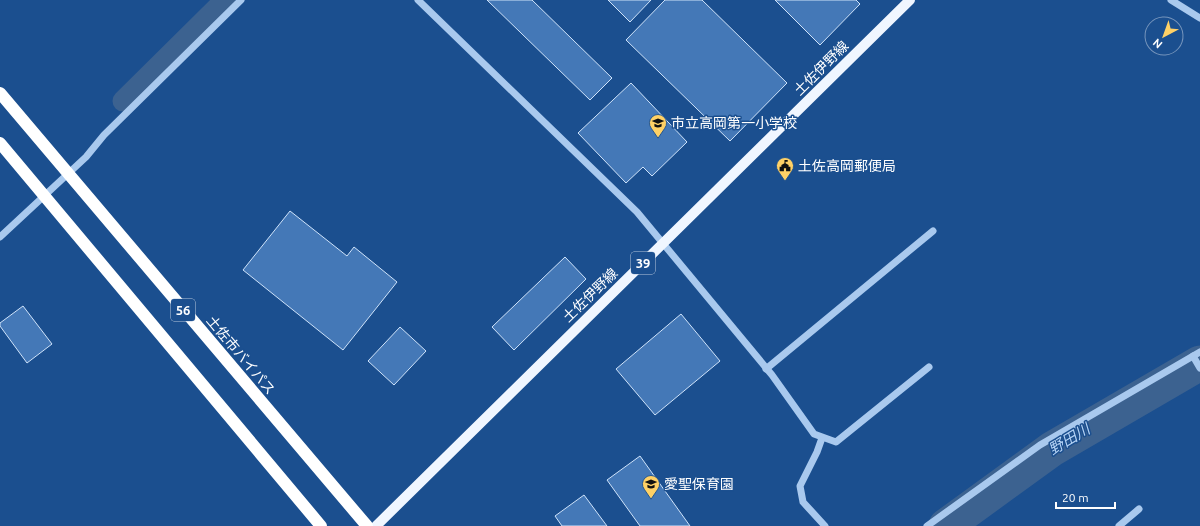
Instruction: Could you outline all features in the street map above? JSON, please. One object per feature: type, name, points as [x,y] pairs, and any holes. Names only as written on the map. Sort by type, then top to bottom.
[{"type":"highway","name":"土佐市バイパス","points":[[0,93],[367,526]]},
{"type":"highway","name":"56","points":[[0,144],[321,526]]},
{"type":"main road","name":"土佐伊野線","points":[[376,526],[494,407],[910,0]]},
{"type":"street","points":[[0,237],[86,157],[104,134],[241,0]]},
{"type":"street","points":[[418,0],[637,212],[766,368],[814,434],[836,442],[929,367]]},
{"type":"street","points":[[1171,0],[1200,18]]},
{"type":"street","points":[[766,368],[933,231]]},
{"type":"street","points":[[927,526],[1040,445],[1197,354],[1200,368]]},
{"type":"street","points":[[822,438],[817,452],[800,486],[804,502],[825,526]]},
{"type":"street","points":[[1119,526],[1139,509]]},
{"type":"building","points":[[487,0],[532,0],[612,78],[590,100]]},
{"type":"building","points":[[608,0],[651,0],[630,22]]},
{"type":"building","points":[[665,0],[702,0],[787,83],[730,141],[626,40]]},
{"type":"building","points":[[775,0],[856,0],[860,4],[820,45]]},
{"type":"building","points":[[631,83],[687,142],[652,176],[643,167],[626,183],[578,133]]},
{"type":"building","points":[[290,211],[347,256],[354,247],[397,282],[343,350],[243,270]]},
{"type":"building","points":[[565,257],[586,279],[514,350],[492,327]]},
{"type":"building","points":[[23,306],[52,344],[27,363],[0,326],[0,323]]},
{"type":"building","points":[[681,314],[720,361],[655,415],[616,369]]},
{"type":"building","points":[[400,327],[426,351],[394,385],[368,361]]},
{"type":"building","points":[[640,456],[690,526],[640,526],[607,480]]},
{"type":"building","points":[[584,495],[607,526],[562,526],[555,516]]},
{"type":"waterway","points":[[123,101],[225,0]]},
{"type":"waterway","name":"野田川","points":[[946,526],[1052,449],[1200,363]]},
{"type":"place","name":"市立高岡第一小学校","points":[[658,138]]},
{"type":"place","name":"土佐高岡郵便局","points":[[785,181]]},
{"type":"place","name":"愛聖保育園","points":[[651,499]]}]
